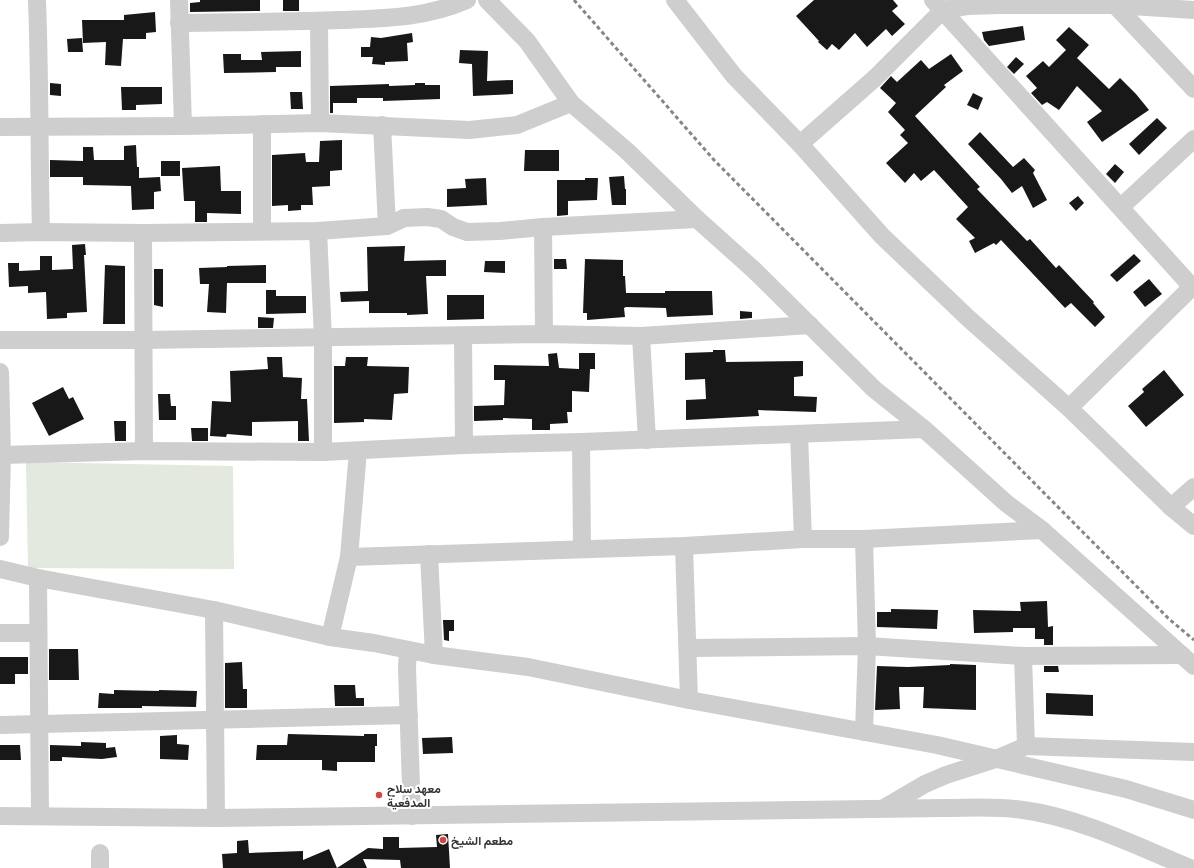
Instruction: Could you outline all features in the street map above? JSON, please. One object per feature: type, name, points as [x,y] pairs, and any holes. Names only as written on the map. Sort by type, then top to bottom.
[{"type":"street","points":[[37,0],[41,232]]},
{"type":"street","points":[[179,0],[183,126]]},
{"type":"street","points":[[179,23],[319,21],[405,17],[448,8],[467,0]]},
{"type":"street","points":[[486,0],[527,41],[571,103],[627,151],[697,220],[754,270],[874,389],[924,429],[1006,503],[1042,530],[1188,660]]},
{"type":"street","points":[[675,0],[734,76],[800,144],[882,236],[968,318],[1069,408],[1171,506],[1194,526]]},
{"type":"street","points":[[800,144],[875,78],[938,5]]},
{"type":"street","points":[[938,5],[1115,5],[1194,10]]},
{"type":"street","points":[[938,5],[1193,286],[1069,408]]},
{"type":"street","points":[[1115,5],[1194,90]]},
{"type":"street","points":[[319,21],[320,123]]},
{"type":"street","points":[[0,127],[183,126],[320,123],[469,130],[518,126],[571,103]]},
{"type":"street","points":[[262,124],[262,231]]},
{"type":"street","points":[[382,126],[387,226]]},
{"type":"street","points":[[1121,207],[1194,139]]},
{"type":"street","points":[[0,233],[143,233],[318,230],[387,226],[404,218],[427,217],[441,219],[453,227],[467,232],[697,220]]},
{"type":"street","points":[[543,227],[544,334]]},
{"type":"street","points":[[318,230],[323,338],[323,452]]},
{"type":"street","points":[[143,233],[144,451]]},
{"type":"street","points":[[0,340],[143,340],[544,334],[640,336],[810,325]]},
{"type":"street","points":[[463,336],[464,445]]},
{"type":"street","points":[[640,336],[647,440]]},
{"type":"street","points":[[0,372],[2,456],[0,538]]},
{"type":"street","points":[[2,456],[144,451],[358,451],[464,445],[647,440],[924,429]]},
{"type":"street","points":[[799,434],[803,539]]},
{"type":"street","points":[[582,442],[582,549]]},
{"type":"street","points":[[330,637],[350,557],[358,451]]},
{"type":"street","points":[[1171,506],[1194,487]]},
{"type":"street","points":[[350,557],[684,546],[803,539],[864,539],[1042,530]]},
{"type":"street","points":[[864,539],[867,646],[864,732]]},
{"type":"street","points":[[684,546],[689,700]]},
{"type":"street","points":[[429,554],[434,655]]},
{"type":"street","points":[[0,569],[38,578],[214,610],[330,637],[374,643],[434,655],[528,667],[689,700],[936,745],[1126,789],[1194,810]]},
{"type":"street","points":[[38,578],[38,724],[40,816]]},
{"type":"street","points":[[214,610],[216,818]]},
{"type":"street","points":[[0,633],[38,632]]},
{"type":"street","points":[[688,648],[867,646],[1023,656],[1188,660]]},
{"type":"street","points":[[408,650],[412,816]]},
{"type":"street","points":[[1023,656],[1026,746]]},
{"type":"street","points":[[0,725],[409,715]]},
{"type":"street","points":[[884,809],[925,784],[946,774],[996,759],[1026,746],[1194,752]]},
{"type":"street","points":[[0,816],[216,818],[959,808],[1023,810],[1051,816],[1107,834],[1190,868]]},
{"type":"shaded area","points":[[26,462],[233,466],[234,569],[28,568]]},
{"type":"building","points":[[200,0],[260,0],[260,11],[190,12],[190,3],[200,2]]},
{"type":"building","points":[[283,0],[299,0],[299,11],[283,11]]},
{"type":"building","points":[[814,0],[893,0],[898,6],[892,11],[905,24],[892,36],[886,29],[867,47],[855,33],[839,50],[832,44],[827,50],[818,42],[819,41],[796,16]]},
{"type":"building","points":[[155,12],[156,32],[146,33],[146,39],[123,39],[121,66],[105,65],[106,42],[83,43],[82,20],[124,20],[124,15]]},
{"type":"building","points":[[1023,26],[1025,40],[989,46],[984,40],[982,32]]},
{"type":"building","points":[[1069,27],[1089,45],[1077,58],[1109,89],[1120,78],[1149,110],[1102,142],[1087,122],[1102,111],[1077,86],[1059,110],[1047,102],[1042,105],[1031,93],[1037,88],[1026,76],[1043,61],[1049,67],[1066,50],[1056,40]]},
{"type":"building","points":[[412,33],[413,42],[407,43],[408,61],[385,62],[385,65],[372,64],[373,57],[361,57],[361,47],[370,47],[371,37],[381,38]]},
{"type":"building","points":[[82,38],[83,52],[68,52],[67,39]]},
{"type":"building","points":[[460,50],[488,51],[487,81],[513,80],[513,94],[473,96],[472,64],[459,63]]},
{"type":"building","points":[[301,51],[301,67],[276,67],[276,72],[224,73],[223,54],[241,54],[241,60],[262,60],[261,52]]},
{"type":"building","points":[[951,54],[963,71],[944,85],[946,87],[915,116],[980,187],[977,189],[1027,241],[1030,239],[1056,268],[1059,265],[1094,302],[1093,303],[1105,317],[1095,327],[1071,303],[1065,308],[1001,240],[996,245],[994,243],[975,253],[969,241],[975,238],[956,219],[968,207],[934,170],[921,181],[914,173],[905,183],[886,163],[908,143],[900,135],[905,130],[888,112],[896,103],[880,88],[891,76],[897,82],[921,60],[929,69]]},
{"type":"building","points":[[1016,57],[1024,64],[1014,74],[1007,67]]},
{"type":"building","points":[[50,83],[61,84],[61,96],[50,95]]},
{"type":"building","points":[[415,83],[440,85],[440,99],[383,101],[383,98],[357,98],[357,103],[333,103],[333,113],[330,113],[330,86],[389,84],[389,86],[415,85]]},
{"type":"building","points":[[121,87],[162,87],[162,104],[136,105],[136,110],[122,110]]},
{"type":"building","points":[[290,92],[302,92],[303,109],[291,109]]},
{"type":"building","points":[[973,93],[983,98],[978,110],[967,105]]},
{"type":"building","points":[[1157,118],[1167,128],[1139,155],[1129,144]]},
{"type":"building","points":[[980,132],[1013,167],[1024,158],[1035,170],[1033,173],[1047,200],[1033,208],[1022,186],[1012,193],[968,144]]},
{"type":"building","points":[[342,140],[342,170],[330,171],[330,186],[312,187],[313,205],[301,205],[301,210],[288,211],[288,205],[272,206],[272,155],[305,153],[306,162],[319,162],[320,141]]},
{"type":"building","points":[[136,145],[139,178],[160,177],[161,191],[154,192],[154,209],[132,210],[131,186],[83,185],[83,177],[50,177],[50,160],[83,161],[83,147],[93,147],[94,160],[124,160],[124,146]]},
{"type":"building","points":[[525,150],[559,150],[559,171],[524,171]]},
{"type":"building","points":[[161,161],[180,161],[180,176],[161,176]]},
{"type":"building","points":[[1115,164],[1124,172],[1115,183],[1106,174]]},
{"type":"building","points":[[220,166],[221,191],[241,191],[241,214],[207,213],[207,222],[195,222],[195,201],[184,201],[182,168]]},
{"type":"building","points":[[624,176],[626,205],[612,205],[609,177]]},
{"type":"building","points":[[486,178],[487,205],[447,207],[447,189],[466,188],[465,179]]},
{"type":"building","points":[[585,178],[598,178],[597,200],[568,201],[568,215],[557,216],[557,180],[585,180]]},
{"type":"building","points":[[1078,196],[1084,203],[1076,211],[1069,203]]},
{"type":"building","points":[[85,244],[86,255],[84,255],[87,312],[67,313],[67,318],[47,319],[46,292],[28,293],[28,286],[9,287],[8,263],[19,263],[19,271],[40,270],[40,256],[52,256],[52,270],[73,269],[72,245]]},
{"type":"building","points":[[405,246],[404,261],[446,260],[446,276],[426,276],[428,314],[407,315],[407,313],[369,313],[369,301],[341,302],[340,292],[368,291],[367,247]]},
{"type":"building","points":[[1134,254],[1141,261],[1117,282],[1110,275]]},
{"type":"building","points":[[554,259],[566,259],[567,269],[554,269]]},
{"type":"building","points":[[585,259],[623,260],[623,276],[625,276],[626,293],[712,291],[713,315],[667,317],[666,308],[626,307],[624,308],[625,317],[587,320],[587,313],[583,313]]},
{"type":"building","points":[[485,261],[505,261],[505,273],[484,272]]},
{"type":"building","points":[[105,265],[125,266],[125,324],[103,324]]},
{"type":"building","points":[[266,265],[266,283],[227,283],[226,313],[207,312],[209,284],[200,284],[199,268]]},
{"type":"building","points":[[154,269],[163,269],[163,307],[154,305]]},
{"type":"building","points":[[1149,279],[1162,294],[1145,307],[1133,292]]},
{"type":"building","points":[[266,290],[276,290],[276,296],[306,296],[306,313],[266,314]]},
{"type":"building","points":[[447,295],[484,295],[484,319],[447,320]]},
{"type":"building","points":[[740,311],[752,312],[752,318],[740,319]]},
{"type":"building","points":[[258,317],[274,318],[273,328],[258,328]]},
{"type":"building","points":[[713,350],[725,350],[726,362],[803,361],[803,376],[794,377],[794,396],[817,397],[816,412],[758,410],[759,416],[686,420],[686,400],[706,399],[705,379],[685,380],[685,353],[713,352]]},
{"type":"building","points":[[557,353],[559,368],[579,369],[579,353],[595,353],[595,369],[590,369],[589,392],[572,391],[572,412],[567,412],[568,423],[550,424],[550,430],[532,430],[532,419],[503,418],[503,420],[474,421],[474,406],[504,405],[505,380],[494,380],[494,365],[549,366],[548,354]]},
{"type":"building","points":[[267,357],[282,357],[283,377],[302,378],[301,399],[307,399],[309,441],[298,441],[298,421],[252,422],[252,436],[227,434],[226,437],[210,436],[212,401],[231,402],[230,371],[268,369]]},
{"type":"building","points":[[346,357],[368,357],[367,366],[409,367],[408,393],[394,394],[392,420],[364,419],[364,422],[334,423],[334,366],[345,366]]},
{"type":"building","points":[[1164,370],[1184,395],[1146,427],[1128,406],[1144,392],[1142,389]]},
{"type":"building","points":[[63,387],[69,399],[73,397],[84,419],[49,436],[32,403]]},
{"type":"building","points":[[158,394],[170,394],[171,406],[176,406],[176,420],[159,420]]},
{"type":"building","points":[[114,421],[126,421],[126,441],[115,441]]},
{"type":"building","points":[[191,428],[208,428],[208,441],[192,441]]},
{"type":"building","points":[[1047,601],[1048,627],[1053,626],[1053,645],[1044,645],[1044,639],[1035,639],[1035,628],[1013,628],[1013,632],[974,633],[973,610],[1021,611],[1020,602]]},
{"type":"building","points":[[891,609],[938,610],[937,629],[877,627],[877,612],[891,612]]},
{"type":"building","points":[[443,620],[454,620],[454,631],[449,631],[449,641],[444,640]]},
{"type":"building","points":[[49,649],[78,649],[79,680],[49,680]]},
{"type":"building","points":[[0,657],[28,657],[28,674],[15,674],[15,684],[0,684]]},
{"type":"building","points":[[242,662],[243,689],[247,689],[247,708],[225,708],[225,663]]},
{"type":"building","points":[[950,664],[976,665],[976,710],[923,708],[924,687],[899,687],[900,709],[875,710],[877,666],[908,667]]},
{"type":"building","points":[[1044,666],[1058,666],[1059,672],[1044,672]]},
{"type":"building","points":[[334,685],[355,685],[356,698],[364,698],[364,706],[335,706]]},
{"type":"building","points":[[114,690],[197,691],[196,707],[142,706],[142,708],[98,708],[99,693],[114,694]]},
{"type":"building","points":[[1046,693],[1093,695],[1093,716],[1046,714]]},
{"type":"building","points":[[288,734],[364,736],[364,734],[377,734],[375,762],[337,762],[337,771],[322,770],[322,760],[256,760],[257,745],[287,745]]},
{"type":"building","points":[[177,735],[177,744],[189,745],[188,760],[160,759],[160,736]]},
{"type":"building","points":[[452,737],[453,753],[423,754],[422,738]]},
{"type":"building","points":[[81,742],[106,743],[106,748],[115,747],[117,757],[102,759],[62,757],[62,761],[50,761],[50,745],[81,746]]},
{"type":"building","points":[[0,745],[20,745],[21,760],[0,760]]},
{"type":"building","points":[[448,834],[450,868],[401,868],[400,860],[363,859],[367,868],[337,868],[368,848],[383,849],[383,837],[399,837],[399,848],[437,847],[436,835]]},
{"type":"building","points":[[248,840],[249,853],[303,851],[303,860],[329,849],[337,868],[223,868],[222,854],[237,853],[237,841]]},
{"type":"railway","points":[[574,0],[714,160],[1169,619],[1194,640]]},
{"type":"place","name":"معهد سلاح المدفعية","points":[[379,795]]},
{"type":"place","name":"مطعم الشيخ","points":[[443,840]]}]
